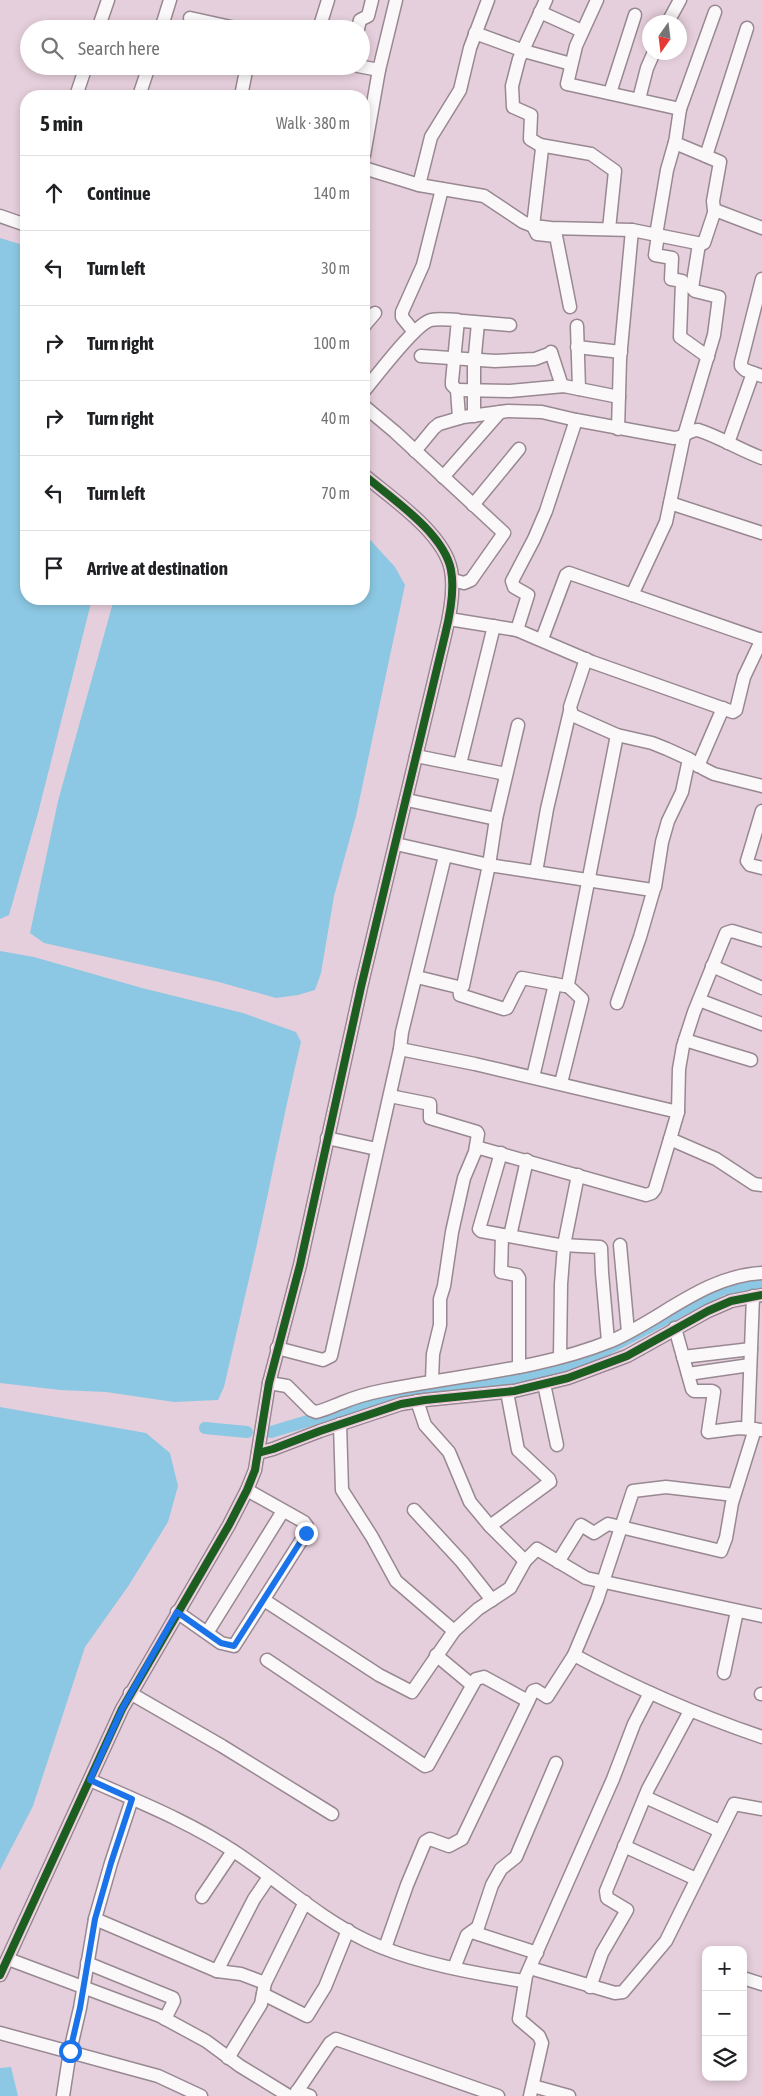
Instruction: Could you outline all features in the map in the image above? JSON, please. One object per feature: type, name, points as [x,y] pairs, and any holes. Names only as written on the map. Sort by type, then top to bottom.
[{"type":"street","points":[[164,20],[170,0]]},
{"type":"street","points":[[322,20],[328,0]]},
{"type":"street","points":[[360,20],[368,16],[372,0]]},
{"type":"street","points":[[370,99],[396,0]]},
{"type":"street","points":[[419,185],[431,137],[460,90],[470,48],[488,0]]},
{"type":"street","points":[[597,0],[582,31],[571,64],[567,84],[680,109]]},
{"type":"street","points":[[672,15],[679,0]]},
{"type":"street","points":[[101,20],[106,1]]},
{"type":"street","points":[[582,31],[540,4],[512,84],[514,107],[531,115],[530,139],[540,145],[594,155],[615,171],[609,230]]},
{"type":"street","points":[[708,357],[680,337],[682,281],[671,279],[672,258],[655,255],[667,170],[675,142],[680,109],[715,12]]},
{"type":"street","points":[[610,94],[635,16]]},
{"type":"street","points":[[190,18],[199,20]]},
{"type":"street","points":[[706,156],[747,28]]},
{"type":"street","points":[[475,33],[524,51],[571,64]]},
{"type":"street","points":[[639,99],[650,60]]},
{"type":"street","points":[[370,68],[379,70]]},
{"type":"street","points":[[78,90],[83,75]]},
{"type":"street","points":[[142,90],[146,75]]},
{"type":"street","points":[[242,90],[245,75]]},
{"type":"street","points":[[370,170],[419,185],[484,196],[523,222],[533,226],[632,230],[700,244],[704,243],[714,210],[713,201],[720,162],[675,142]]},
{"type":"street","points":[[540,145],[542,156],[533,226],[537,234],[556,236],[570,307]]},
{"type":"street","points":[[414,332],[402,317],[402,312],[424,262],[442,189]]},
{"type":"street","points":[[714,210],[762,228]]},
{"type":"street","points":[[0,216],[20,222]]},
{"type":"street","points":[[618,428],[621,352],[632,230]]},
{"type":"street","points":[[632,595],[666,522],[684,436],[714,335],[720,299],[717,296],[692,290],[700,244]]},
{"type":"street","points":[[728,442],[758,375],[741,366],[756,329],[762,279]]},
{"type":"street","points":[[370,319],[375,313]]},
{"type":"street","points":[[370,384],[414,332],[430,320],[458,320],[452,386],[458,390],[510,391],[562,386],[619,397]]},
{"type":"street","points":[[463,321],[510,325]]},
{"type":"street","points":[[474,416],[478,323]]},
{"type":"street","points":[[577,326],[576,347],[579,389]]},
{"type":"street","points":[[576,347],[621,352]]},
{"type":"street","points":[[421,356],[489,361],[535,359],[551,353],[562,386]]},
{"type":"street","points":[[458,390],[459,418]]},
{"type":"street","points":[[415,451],[439,424],[459,418],[500,412],[534,410],[576,420],[674,438],[698,430],[717,436],[762,458]]},
{"type":"street","points":[[370,411],[504,533],[504,536],[471,580],[464,583],[453,580]]},
{"type":"street","points":[[443,477],[500,412]]},
{"type":"street","points":[[517,630],[528,595],[514,587],[512,582],[534,540],[546,511],[576,420]]},
{"type":"street","points":[[473,505],[519,449]]},
{"type":"street","points":[[0,1975],[130,1693],[230,1525],[255,1470],[269,1383],[300,1265],[327,1138],[448,619],[453,580],[451,568],[441,546],[423,525],[370,480]]},
{"type":"street","points":[[670,503],[762,533]]},
{"type":"street","points":[[448,619],[517,630],[586,659],[733,712],[736,710],[744,677],[762,640],[567,573],[542,639]]},
{"type":"street","points":[[460,764],[494,626]]},
{"type":"street","points":[[536,872],[547,809],[570,711],[586,659]]},
{"type":"street","points":[[617,1002],[640,937],[654,889],[662,842],[668,820],[694,762],[722,708]]},
{"type":"street","points":[[570,711],[572,715],[617,735],[652,743],[724,778],[762,786]]},
{"type":"street","points":[[417,977],[459,987],[464,984],[489,865],[496,819],[518,725]]},
{"type":"street","points":[[533,1077],[561,985],[589,881],[617,735]]},
{"type":"street","points":[[416,756],[506,774]]},
{"type":"street","points":[[406,800],[496,819]]},
{"type":"street","points":[[762,811],[747,861],[750,865],[762,868]]},
{"type":"street","points":[[396,844],[489,865],[650,892],[654,889]]},
{"type":"street","points":[[277,1348],[323,1360],[331,1356],[390,1096],[402,1032],[417,977],[445,856]]},
{"type":"street","points":[[476,1147],[528,1160],[646,1195],[652,1193],[678,1112],[679,1069],[685,1040],[727,931],[762,940]]},
{"type":"street","points":[[712,966],[762,988]]},
{"type":"street","points":[[459,987],[460,995],[504,1009],[507,1008],[522,978],[561,985],[582,999],[561,1083]]},
{"type":"street","points":[[699,1000],[762,1024]]},
{"type":"street","points":[[685,1040],[751,1060]]},
{"type":"street","points":[[400,1049],[561,1083],[678,1112]]},
{"type":"street","points":[[390,1096],[430,1104],[430,1118],[477,1132],[476,1147],[464,1178],[457,1206],[444,1286],[440,1299],[440,1325],[433,1350],[432,1380]]},
{"type":"street","points":[[327,1138],[372,1148]]},
{"type":"street","points":[[670,1139],[716,1159],[754,1184],[762,1185]]},
{"type":"street","points":[[501,1153],[478,1227],[481,1231],[506,1236],[563,1245],[601,1248],[608,1341]]},
{"type":"street","points":[[519,1367],[519,1278],[517,1275],[501,1272],[506,1236],[528,1160]]},
{"type":"street","points":[[560,1357],[560,1284],[563,1245],[578,1175]]},
{"type":"street","points":[[620,1245],[628,1332]]},
{"type":"street","points":[[269,1383],[287,1386],[311,1410],[316,1412],[372,1392],[432,1380],[479,1375],[519,1367],[584,1351],[628,1332],[707,1287],[738,1276],[762,1272]]},
{"type":"street","points":[[258,1453],[340,1424],[417,1401],[507,1392],[568,1378],[627,1356],[675,1328],[731,1301],[757,1296],[750,1365],[755,1429],[734,1495],[726,1538],[721,1552],[605,1525],[594,1532],[581,1524],[558,1562]]},
{"type":"street","points":[[675,1328],[693,1391],[714,1392],[708,1432],[755,1429]]},
{"type":"street","points":[[683,1357],[751,1349]]},
{"type":"street","points":[[688,1374],[750,1365]]},
{"type":"street","points":[[544,1384],[557,1445]]},
{"type":"street","points":[[490,1526],[550,1482],[518,1450],[507,1392]]},
{"type":"street","points":[[417,1401],[425,1426],[449,1452],[470,1502],[490,1526],[525,1561]]},
{"type":"street","points":[[340,1424],[342,1490],[372,1537],[396,1581],[454,1631]]},
{"type":"street","points":[[385,1948],[407,1885],[425,1842],[430,1839],[449,1846],[460,1841],[464,1836],[534,1690],[546,1697],[548,1696],[574,1655],[622,1528],[633,1492],[666,1487],[734,1495]]},
{"type":"street","points":[[177,1612],[221,1643],[234,1646],[307,1530],[304,1522],[247,1490]]},
{"type":"street","points":[[414,1510],[462,1562],[492,1600]]},
{"type":"street","points":[[207,1633],[283,1511]]},
{"type":"street","points":[[264,1600],[379,1675],[408,1691],[414,1690],[454,1631],[478,1609],[510,1588],[525,1561],[534,1550],[538,1549],[579,1576],[762,1616]]},
{"type":"street","points":[[724,1673],[737,1611]]},
{"type":"street","points":[[436,1655],[472,1685]]},
{"type":"street","points":[[574,1655],[609,1674],[690,1711],[762,1737]]},
{"type":"street","points":[[267,1660],[425,1766],[428,1765],[476,1679],[484,1677],[528,1701]]},
{"type":"street","points":[[130,1693],[222,1746],[332,1814]]},
{"type":"street","points":[[569,2096],[531,2091],[542,2043],[538,2036],[520,2019],[524,1981],[613,1779],[634,1724],[650,1693]]},
{"type":"street","points":[[590,1986],[602,1953],[627,1910],[607,1898],[605,1894],[645,1797],[690,1711]]},
{"type":"street","points":[[454,1968],[467,1935],[478,1927],[492,1885],[501,1869],[516,1857],[556,1763]]},
{"type":"street","points":[[90,1780],[181,1822],[233,1851],[348,1930],[385,1948],[474,1973],[524,1981]]},
{"type":"street","points":[[645,1797],[720,1831]]},
{"type":"street","points":[[63,2096],[95,1919],[132,1799]]},
{"type":"street","points":[[530,1968],[615,1993],[623,1992],[666,1941],[734,1804],[762,1808]]},
{"type":"street","points":[[624,1846],[696,1879]]},
{"type":"street","points":[[202,1897],[233,1851]]},
{"type":"street","points":[[217,1971],[254,1900],[269,1877]]},
{"type":"street","points":[[228,2058],[260,2004],[264,1988],[305,1902]]},
{"type":"street","points":[[95,1919],[217,1971],[241,1974],[307,2016],[325,1987],[348,1930]]},
{"type":"street","points":[[472,1932],[537,1953]]},
{"type":"street","points":[[8,1959],[84,1986],[165,2019],[206,2041],[228,2058],[293,2094],[310,2096]]},
{"type":"street","points":[[87,1963],[173,1998],[174,2001],[165,2019]]},
{"type":"street","points":[[747,1979],[762,1984]]},
{"type":"street","points":[[0,2033],[158,2076],[201,2096]]},
{"type":"street","points":[[293,2094],[330,2043],[336,2039],[498,2096]]},
{"type":"water","points":[[0,238],[20,244],[20,605],[90,605],[38,813],[9,915],[0,919]]},
{"type":"water","points":[[370,540],[395,567],[405,585],[356,816],[334,896],[321,973],[315,990],[276,998],[219,982],[44,943],[30,933],[58,801],[112,605],[370,605]]},
{"type":"water","points":[[0,951],[34,957],[142,988],[243,1013],[296,1032],[301,1042],[224,1387],[218,1400],[174,1402],[106,1392],[60,1390],[0,1383]]},
{"type":"water","points":[[0,1407],[146,1433],[170,1453],[178,1486],[168,1522],[129,1585],[85,1647],[33,1806],[0,1870]]},
{"type":"water","points":[[11,2067],[18,2096],[0,2096],[0,2068]]},
{"type":"waterway","points":[[271,1432],[378,1400],[431,1388],[486,1384],[528,1377],[590,1358],[723,1289],[762,1285]]},
{"type":"waterway","points":[[205,1428],[247,1432]]},
{"type":"cycle path","points":[[0,1975],[122,1709],[229,1525],[255,1470],[269,1383],[300,1265],[361,987],[447,627],[451,603],[451,570],[446,556],[438,543],[415,517],[370,480]]},
{"type":"cycle path","points":[[258,1453],[401,1404],[514,1391],[568,1378],[627,1356],[708,1311],[731,1301],[762,1295]]},
{"type":"route","points":[[70,2051],[80,2008],[95,1919],[132,1799],[90,1780],[122,1709],[177,1612],[221,1643],[234,1646],[306,1533]]}]
